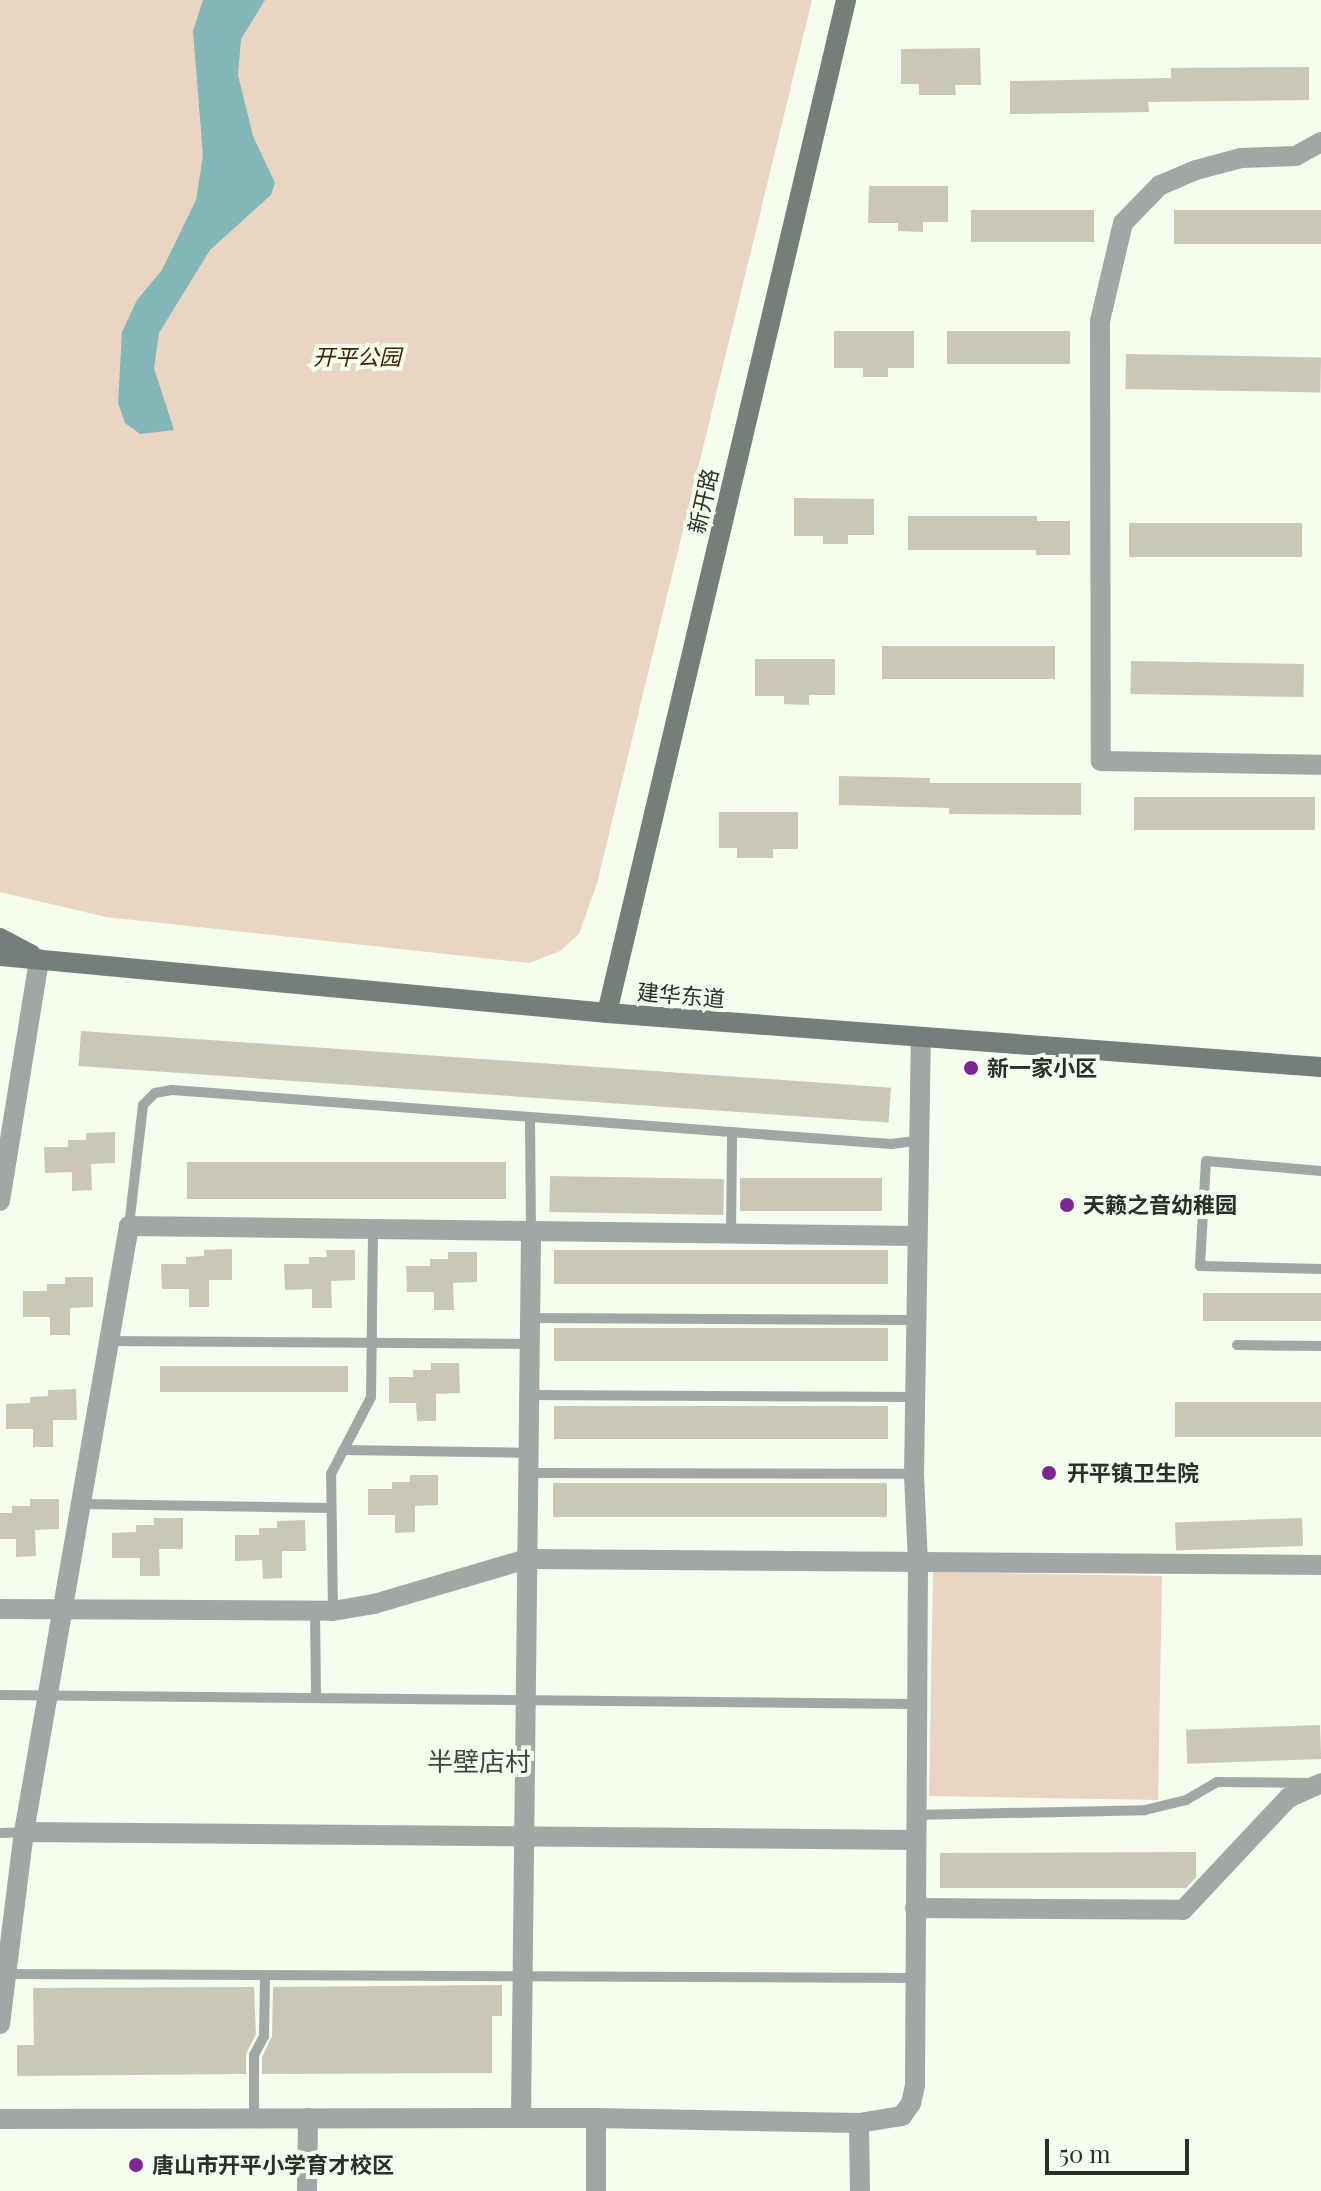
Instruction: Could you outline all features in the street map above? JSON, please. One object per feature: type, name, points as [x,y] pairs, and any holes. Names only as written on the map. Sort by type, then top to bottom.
[{"type":"main road","name":"新开路","points":[[607,1013],[846,0]]},
{"type":"main road","name":"建华东道","points":[[0,938],[39,959]]},
{"type":"main road","name":"建华东道","points":[[0,956],[607,1013],[1321,1067]]},
{"type":"street","points":[[1321,142],[1296,156],[1241,158],[1196,170],[1160,185],[1135,207],[1123,223],[1104,295],[1100,321],[1100,415],[1101,761],[1321,765]]},
{"type":"street","points":[[0,1201],[39,959]]},
{"type":"street","points":[[0,2119],[596,2118],[859,2123],[902,2116],[911,2103],[915,2085],[918,1563],[914,1474],[921,1038]]},
{"type":"street","points":[[0,2024],[3,1974],[24,1832],[129,1226],[917,1236]]},
{"type":"street","points":[[521,2118],[531,1231]]},
{"type":"street","points":[[0,1609],[324,1612],[374,1604],[527,1559],[1321,1565]]},
{"type":"street","points":[[915,1908],[1183,1910],[1288,1798],[1321,1783]]},
{"type":"street","points":[[24,1832],[915,1840]]},
{"type":"street","points":[[307,2191],[308,2118]]},
{"type":"street","points":[[596,2118],[596,2191]]},
{"type":"street","points":[[859,2123],[860,2191]]},
{"type":"lane","points":[[129,1226],[143,1105],[155,1093],[172,1090],[891,1144],[917,1141]]},
{"type":"lane","points":[[530,1118],[531,1231]]},
{"type":"lane","points":[[731,1234],[732,1132]]},
{"type":"lane","points":[[1321,1171],[1206,1161],[1200,1266],[1321,1269]]},
{"type":"lane","points":[[316,1697],[331,1474],[371,1397],[373,1228]]},
{"type":"lane","points":[[529,1318],[915,1320]]},
{"type":"lane","points":[[109,1341],[529,1344]]},
{"type":"lane","points":[[1237,1345],[1321,1346]]},
{"type":"lane","points":[[529,1395],[915,1397]]},
{"type":"lane","points":[[343,1450],[528,1463],[914,1474]]},
{"type":"lane","points":[[82,1504],[330,1508]]},
{"type":"lane","points":[[0,1695],[916,1704]]},
{"type":"lane","points":[[915,1815],[1145,1810],[1186,1800],[1217,1782],[1321,1783]]},
{"type":"lane","points":[[0,1833],[24,1832]]},
{"type":"lane","points":[[3,1974],[914,1978]]},
{"type":"lane","points":[[254,2119],[254,2055],[264,2036],[265,1976]]},
{"type":"green space","name":"开平公园","points":[[0,0],[812,0],[597,883],[579,934],[560,951],[529,963],[106,917],[0,892]]},
{"type":"green space","points":[[933,1572],[1162,1576],[1158,1800],[929,1796]]},
{"type":"water","points":[[203,0],[265,0],[241,39],[238,75],[253,136],[275,183],[271,195],[210,250],[159,333],[154,368],[174,430],[140,434],[125,423],[118,403],[122,332],[137,300],[162,270],[196,200],[203,156],[193,31]]},
{"type":"building","points":[[980,48],[981,85],[955,85],[956,95],[919,95],[919,84],[901,84],[901,49]]},
{"type":"building","points":[[1309,67],[1309,100],[1148,102],[1149,112],[1010,114],[1010,81],[1171,78],[1171,68]]},
{"type":"building","points":[[869,186],[948,186],[948,222],[923,222],[923,232],[898,231],[898,223],[868,223]]},
{"type":"building","points":[[971,210],[1094,210],[1094,242],[971,242]]},
{"type":"building","points":[[1174,210],[1321,210],[1321,244],[1174,244]]},
{"type":"building","points":[[834,331],[914,331],[914,368],[888,368],[888,377],[863,377],[863,368],[834,368]]},
{"type":"building","points":[[947,331],[1070,331],[1070,364],[947,364]]},
{"type":"building","points":[[1126,354],[1321,357],[1320,392],[1125,389]]},
{"type":"building","points":[[794,498],[874,499],[874,535],[848,535],[848,544],[823,544],[823,536],[794,536]]},
{"type":"building","points":[[908,516],[1037,516],[1037,521],[1070,521],[1070,555],[1036,555],[1036,550],[908,550]]},
{"type":"building","points":[[1129,523],[1302,523],[1302,557],[1129,557]]},
{"type":"building","points":[[882,646],[1055,646],[1055,679],[882,679]]},
{"type":"building","points":[[755,659],[835,659],[835,695],[809,695],[809,705],[784,704],[784,696],[755,696]]},
{"type":"building","points":[[1131,661],[1304,664],[1303,697],[1130,694]]},
{"type":"building","points":[[839,776],[930,778],[930,783],[1081,783],[1081,815],[949,814],[949,808],[839,805]]},
{"type":"building","points":[[1134,797],[1315,797],[1315,830],[1134,830]]},
{"type":"building","points":[[719,812],[798,812],[798,849],[773,849],[773,858],[737,858],[737,848],[719,848]]},
{"type":"building","points":[[81,1031],[891,1088],[889,1123],[79,1066]]},
{"type":"building","points":[[115,1132],[115,1163],[91,1164],[92,1190],[72,1191],[72,1172],[45,1173],[44,1147],[68,1147],[68,1140],[86,1140],[86,1133]]},
{"type":"building","points":[[187,1162],[506,1162],[506,1199],[187,1199]]},
{"type":"building","points":[[550,1176],[724,1179],[723,1215],[549,1212]]},
{"type":"building","points":[[740,1178],[882,1178],[882,1211],[740,1211]]},
{"type":"building","points":[[232,1249],[232,1280],[209,1280],[209,1307],[189,1307],[189,1289],[162,1289],[161,1264],[186,1264],[186,1257],[204,1256],[204,1250]]},
{"type":"building","points":[[326,1250],[355,1250],[355,1280],[331,1281],[332,1308],[312,1308],[312,1289],[285,1290],[284,1264],[309,1264],[309,1257],[327,1257]]},
{"type":"building","points":[[554,1250],[888,1250],[888,1284],[554,1284]]},
{"type":"building","points":[[448,1252],[477,1252],[477,1282],[453,1283],[454,1310],[434,1310],[434,1292],[407,1292],[406,1266],[430,1266],[430,1259],[448,1259]]},
{"type":"building","points":[[65,1277],[93,1277],[93,1307],[70,1308],[70,1335],[50,1335],[50,1317],[23,1317],[23,1291],[47,1291],[47,1284],[65,1284]]},
{"type":"building","points":[[1203,1293],[1321,1293],[1321,1321],[1203,1321]]},
{"type":"building","points":[[554,1328],[888,1328],[888,1361],[554,1361]]},
{"type":"building","points":[[431,1363],[459,1363],[460,1393],[436,1394],[436,1421],[417,1421],[416,1403],[389,1403],[389,1377],[413,1377],[413,1370],[431,1370]]},
{"type":"building","points":[[160,1366],[348,1366],[348,1392],[160,1392]]},
{"type":"building","points":[[76,1389],[77,1420],[53,1420],[53,1447],[33,1447],[33,1429],[6,1429],[6,1404],[30,1403],[30,1397],[48,1396],[48,1390]]},
{"type":"building","points":[[1175,1402],[1321,1402],[1321,1437],[1175,1437]]},
{"type":"building","points":[[554,1406],[888,1406],[888,1439],[554,1439]]},
{"type":"building","points":[[410,1475],[438,1475],[438,1505],[415,1506],[415,1532],[395,1533],[395,1515],[368,1515],[368,1489],[392,1489],[392,1482],[410,1482]]},
{"type":"building","points":[[553,1483],[887,1483],[887,1517],[553,1517]]},
{"type":"building","points":[[30,1499],[59,1499],[59,1529],[35,1530],[36,1556],[16,1557],[16,1539],[0,1539],[0,1513],[12,1513],[12,1506],[30,1506]]},
{"type":"building","points":[[154,1518],[183,1518],[183,1549],[159,1549],[160,1576],[140,1576],[140,1558],[112,1558],[112,1533],[136,1532],[136,1525],[154,1525]]},
{"type":"building","points":[[1302,1518],[1303,1546],[1176,1550],[1175,1522]]},
{"type":"building","points":[[305,1520],[306,1551],[282,1551],[282,1578],[263,1579],[262,1560],[235,1561],[235,1535],[259,1535],[259,1528],[277,1528],[277,1521]]},
{"type":"building","points":[[1320,1725],[1321,1759],[1187,1764],[1186,1730]]},
{"type":"building","points":[[1196,1852],[1196,1877],[1186,1888],[940,1888],[940,1853]]},
{"type":"building","points":[[502,1985],[502,2016],[492,2016],[492,2073],[262,2074],[262,2057],[272,2036],[273,1987]]},
{"type":"building","points":[[254,1987],[256,2034],[246,2054],[246,2074],[17,2076],[17,2045],[34,2045],[33,1988]]},
{"type":"place","name":"新一家小区","points":[[971,1068]]},
{"type":"place","name":"天籁之音幼稚园","points":[[1067,1205]]},
{"type":"place","name":"开平镇卫生院","points":[[1049,1473]]},
{"type":"place","name":"唐山市开平小学育才校区","points":[[136,2165]]},
{"type":"district","name":"半壁店村","points":[[479,1761]]}]
